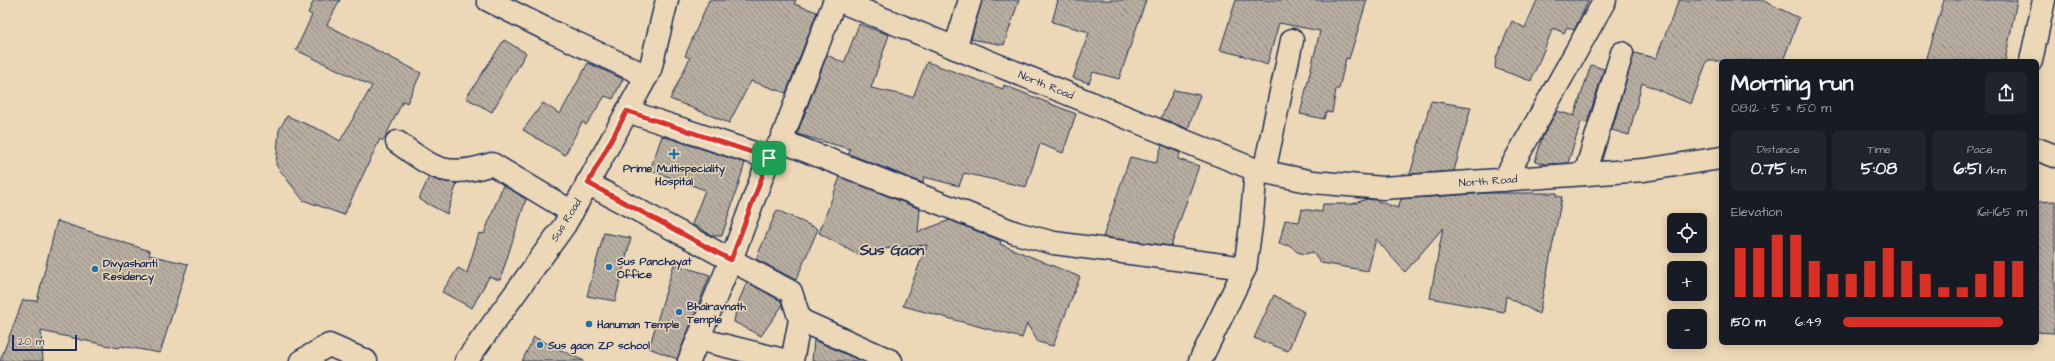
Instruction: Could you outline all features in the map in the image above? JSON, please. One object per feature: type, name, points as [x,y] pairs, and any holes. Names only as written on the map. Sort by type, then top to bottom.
[{"type":"street","points":[[488,0],[647,76]]},
{"type":"street","name":"Sus Road","points":[[466,361],[564,226],[572,212],[647,76],[667,0]]},
{"type":"street","points":[[689,361],[836,0]]},
{"type":"street","name":"North Road","points":[[836,0],[1260,171],[1313,182],[1383,188],[1644,170],[1719,158]]},
{"type":"street","points":[[955,48],[970,0]]},
{"type":"street","points":[[1504,180],[1605,0]]},
{"type":"street","points":[[2031,59],[2044,0]]},
{"type":"street","points":[[1200,361],[1244,268],[1260,171],[1292,40]]},
{"type":"street","points":[[1585,174],[1622,53]]},
{"type":"street","points":[[627,111],[775,149],[1016,233],[1054,243],[1244,268]]},
{"type":"street","points":[[397,142],[426,163],[446,170],[459,172],[492,164],[572,212]]},
{"type":"street","points":[[2039,150],[2055,156]]},
{"type":"street","points":[[588,183],[791,292],[800,320],[792,361]]},
{"type":"street","points":[[800,320],[891,361]]},
{"type":"street","points":[[698,339],[787,361]]},
{"type":"street","points":[[301,361],[329,345],[366,361]]},
{"type":"building","points":[[314,0],[340,0],[327,25],[421,73],[407,103],[403,101],[383,141],[380,139],[344,215],[303,200],[276,165],[279,130],[287,116],[325,132],[340,141],[372,86],[296,50],[312,15],[308,13]]},
{"type":"building","points":[[709,0],[796,0],[794,4],[817,12],[786,93],[751,81],[729,123],[670,99],[690,58],[685,56]]},
{"type":"building","points":[[982,0],[1019,0],[1004,45],[971,39]]},
{"type":"building","points":[[1058,0],[1146,0],[1119,79],[1093,72],[1089,83],[1073,78],[1089,32],[1052,22]]},
{"type":"building","points":[[1236,0],[1367,0],[1349,59],[1346,58],[1339,89],[1336,89],[1332,113],[1326,112],[1324,119],[1300,114],[1320,31],[1279,23],[1267,65],[1244,56],[1220,50]]},
{"type":"building","points":[[1537,0],[1589,0],[1574,30],[1567,27],[1564,33],[1553,28],[1531,81],[1495,68],[1496,58],[1512,21],[1525,28]]},
{"type":"building","points":[[1679,0],[1762,0],[1799,18],[1784,59],[1719,59],[1719,61],[1707,61],[1691,104],[1642,83],[1629,135],[1612,130],[1634,53],[1656,58]]},
{"type":"building","points":[[1944,0],[2017,0],[2005,59],[1927,59]]},
{"type":"building","points":[[859,24],[889,35],[871,88],[913,97],[927,62],[1003,89],[1004,85],[1076,114],[1063,153],[1040,144],[1026,187],[964,173],[959,186],[924,177],[923,183],[849,154],[850,149],[797,134],[827,55],[844,63]]},
{"type":"building","points":[[504,40],[526,53],[492,112],[466,98]]},
{"type":"building","points":[[588,63],[623,79],[613,99],[605,96],[586,125],[582,122],[565,155],[523,130],[543,103],[560,114]]},
{"type":"building","points":[[1591,65],[1604,69],[1587,123],[1581,122],[1568,163],[1545,164],[1535,162],[1542,138],[1557,111],[1574,116]]},
{"type":"building","points":[[1174,90],[1200,95],[1188,129],[1161,118]]},
{"type":"building","points":[[1431,101],[1471,107],[1454,171],[1410,174]]},
{"type":"building","points":[[662,136],[745,163],[722,236],[713,236],[692,224],[705,190],[650,170]]},
{"type":"building","points":[[1162,145],[1180,153],[1178,159],[1199,166],[1171,246],[1103,237],[1130,157],[1156,163]]},
{"type":"building","points":[[429,177],[439,181],[457,183],[447,214],[419,199]]},
{"type":"building","points":[[840,177],[920,209],[918,232],[950,220],[1001,241],[1000,244],[1080,277],[1053,346],[1038,342],[1027,324],[1022,338],[903,306],[927,245],[859,251],[858,255],[819,233]]},
{"type":"building","points":[[503,185],[526,199],[500,280],[489,277],[472,308],[442,292],[458,268],[467,273],[479,233],[484,234]]},
{"type":"building","points":[[1488,193],[1557,193],[1556,196],[1562,197],[1539,314],[1506,296],[1504,312],[1430,298],[1443,228],[1405,272],[1376,239],[1368,271],[1321,263],[1313,252],[1305,254],[1297,252],[1291,246],[1279,244],[1285,220],[1299,222],[1302,209],[1322,212],[1323,204],[1352,204],[1367,199],[1375,200],[1398,208],[1401,199]]},
{"type":"building","points":[[2055,201],[2054,333],[2039,332],[2039,202]]},
{"type":"building","points":[[777,210],[818,229],[796,280],[756,259]]},
{"type":"building","name":"Divyashanti Residency","points":[[57,221],[150,251],[149,255],[188,264],[160,353],[121,346],[119,348],[41,331],[43,361],[0,361],[23,300],[37,301]]},
{"type":"building","name":"Sus Panchayat Office","points":[[604,233],[631,238],[615,301],[587,296]]},
{"type":"building","name":"Bhairavnath Temple","points":[[674,264],[710,275],[677,359],[649,348]]},
{"type":"building","points":[[747,282],[781,301],[782,306],[761,336],[734,322],[737,305]]},
{"type":"building","points":[[1274,295],[1304,312],[1288,351],[1254,338]]},
{"type":"building","name":"Sus gaon ZP school","points":[[534,337],[584,361],[522,361]]},
{"type":"building","points":[[814,340],[861,361],[812,361]]},
{"type":"place","name":"Prime Multispeciality Hospital","points":[[674,154]]},
{"type":"place","name":"Sus Panchayat Office","points":[[609,267]]},
{"type":"place","name":"Divyashanti Residency","points":[[95,269]]},
{"type":"place","name":"Bhairavnath Temple","points":[[679,312]]},
{"type":"place","name":"Hanuman Temple","points":[[589,324]]},
{"type":"place","name":"Sus gaon ZP school","points":[[540,345]]},
{"type":"district","name":"Sus Gaon","points":[[892,250]]},
{"type":"route","points":[[627,111],[769,158],[731,260],[588,183],[627,111]]}]
